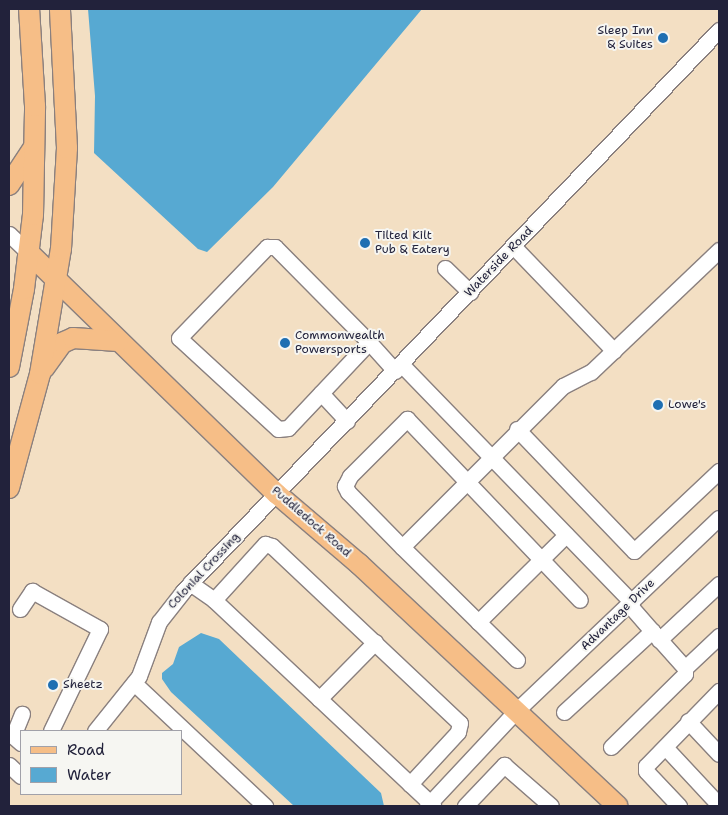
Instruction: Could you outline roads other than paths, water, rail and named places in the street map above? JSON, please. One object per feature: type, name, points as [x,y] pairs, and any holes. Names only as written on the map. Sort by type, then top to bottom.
[{"type":"main road","points":[[9,367],[29,253],[35,146],[34,69],[29,9]]},
{"type":"main road","points":[[9,488],[40,374],[57,278],[67,148],[60,9]]},
{"type":"main road","points":[[9,185],[24,167],[35,146]]},
{"type":"main road","name":"Puddledock Road","points":[[29,253],[57,278],[118,341],[277,494],[618,806]]},
{"type":"main road","points":[[40,374],[54,353],[73,338],[118,341]]},
{"type":"street","name":"Waterside Road","points":[[277,494],[719,30]]},
{"type":"street","name":"Puddledock Road","points":[[9,234],[29,253]]},
{"type":"street","points":[[369,342],[288,428],[278,429],[179,338],[267,247],[275,248],[369,342],[398,367],[492,457],[630,603],[685,668]]},
{"type":"street","points":[[514,247],[614,351]]},
{"type":"street","points":[[402,546],[492,457],[517,429],[563,386],[591,372],[719,250]]},
{"type":"street","points":[[445,268],[470,292]]},
{"type":"street","points":[[321,394],[347,421]]},
{"type":"street","points":[[517,660],[348,492],[345,486],[350,476],[407,419],[580,600]]},
{"type":"street","points":[[517,429],[634,551],[719,472]]},
{"type":"street","name":"Colonial Crossing","points":[[95,730],[134,682],[159,622],[190,583],[277,494]]},
{"type":"street","name":"Advantage Drive","points":[[430,805],[516,711],[719,518]]},
{"type":"street","points":[[478,622],[566,534]]},
{"type":"street","points":[[214,600],[269,544],[374,642],[460,723],[458,732],[410,784]]},
{"type":"street","points":[[190,583],[214,600],[430,805]]},
{"type":"street","points":[[564,712],[719,584]]},
{"type":"street","points":[[20,609],[28,594],[34,592],[99,627],[96,641],[52,730]]},
{"type":"street","points":[[611,747],[679,682],[685,668],[719,636]]},
{"type":"street","points":[[319,699],[374,642]]},
{"type":"street","points":[[134,682],[265,806]]},
{"type":"street","points":[[680,806],[645,769],[688,721],[716,700]]},
{"type":"street","points":[[20,742],[12,736],[22,714]]},
{"type":"street","points":[[688,721],[719,754]]},
{"type":"street","points":[[665,747],[719,805]]},
{"type":"street","points":[[9,765],[20,775]]},
{"type":"street","points":[[465,806],[504,765],[551,806]]},
{"type":"water","points":[[88,9],[422,9],[273,187],[207,252],[198,249],[94,153],[95,96]]},
{"type":"water","points":[[201,633],[219,639],[381,793],[384,806],[294,806],[171,692],[162,679],[162,673],[173,664],[179,647]]},
{"type":"place","name":"Sleep Inn & Suites","points":[[663,38]]},
{"type":"place","name":"Tilted Kilt Pub & Eatery","points":[[365,243]]},
{"type":"place","name":"Commonwealth Powersports","points":[[285,343]]},
{"type":"place","name":"Lowe's","points":[[658,405]]},
{"type":"place","name":"Sheetz","points":[[53,685]]}]
